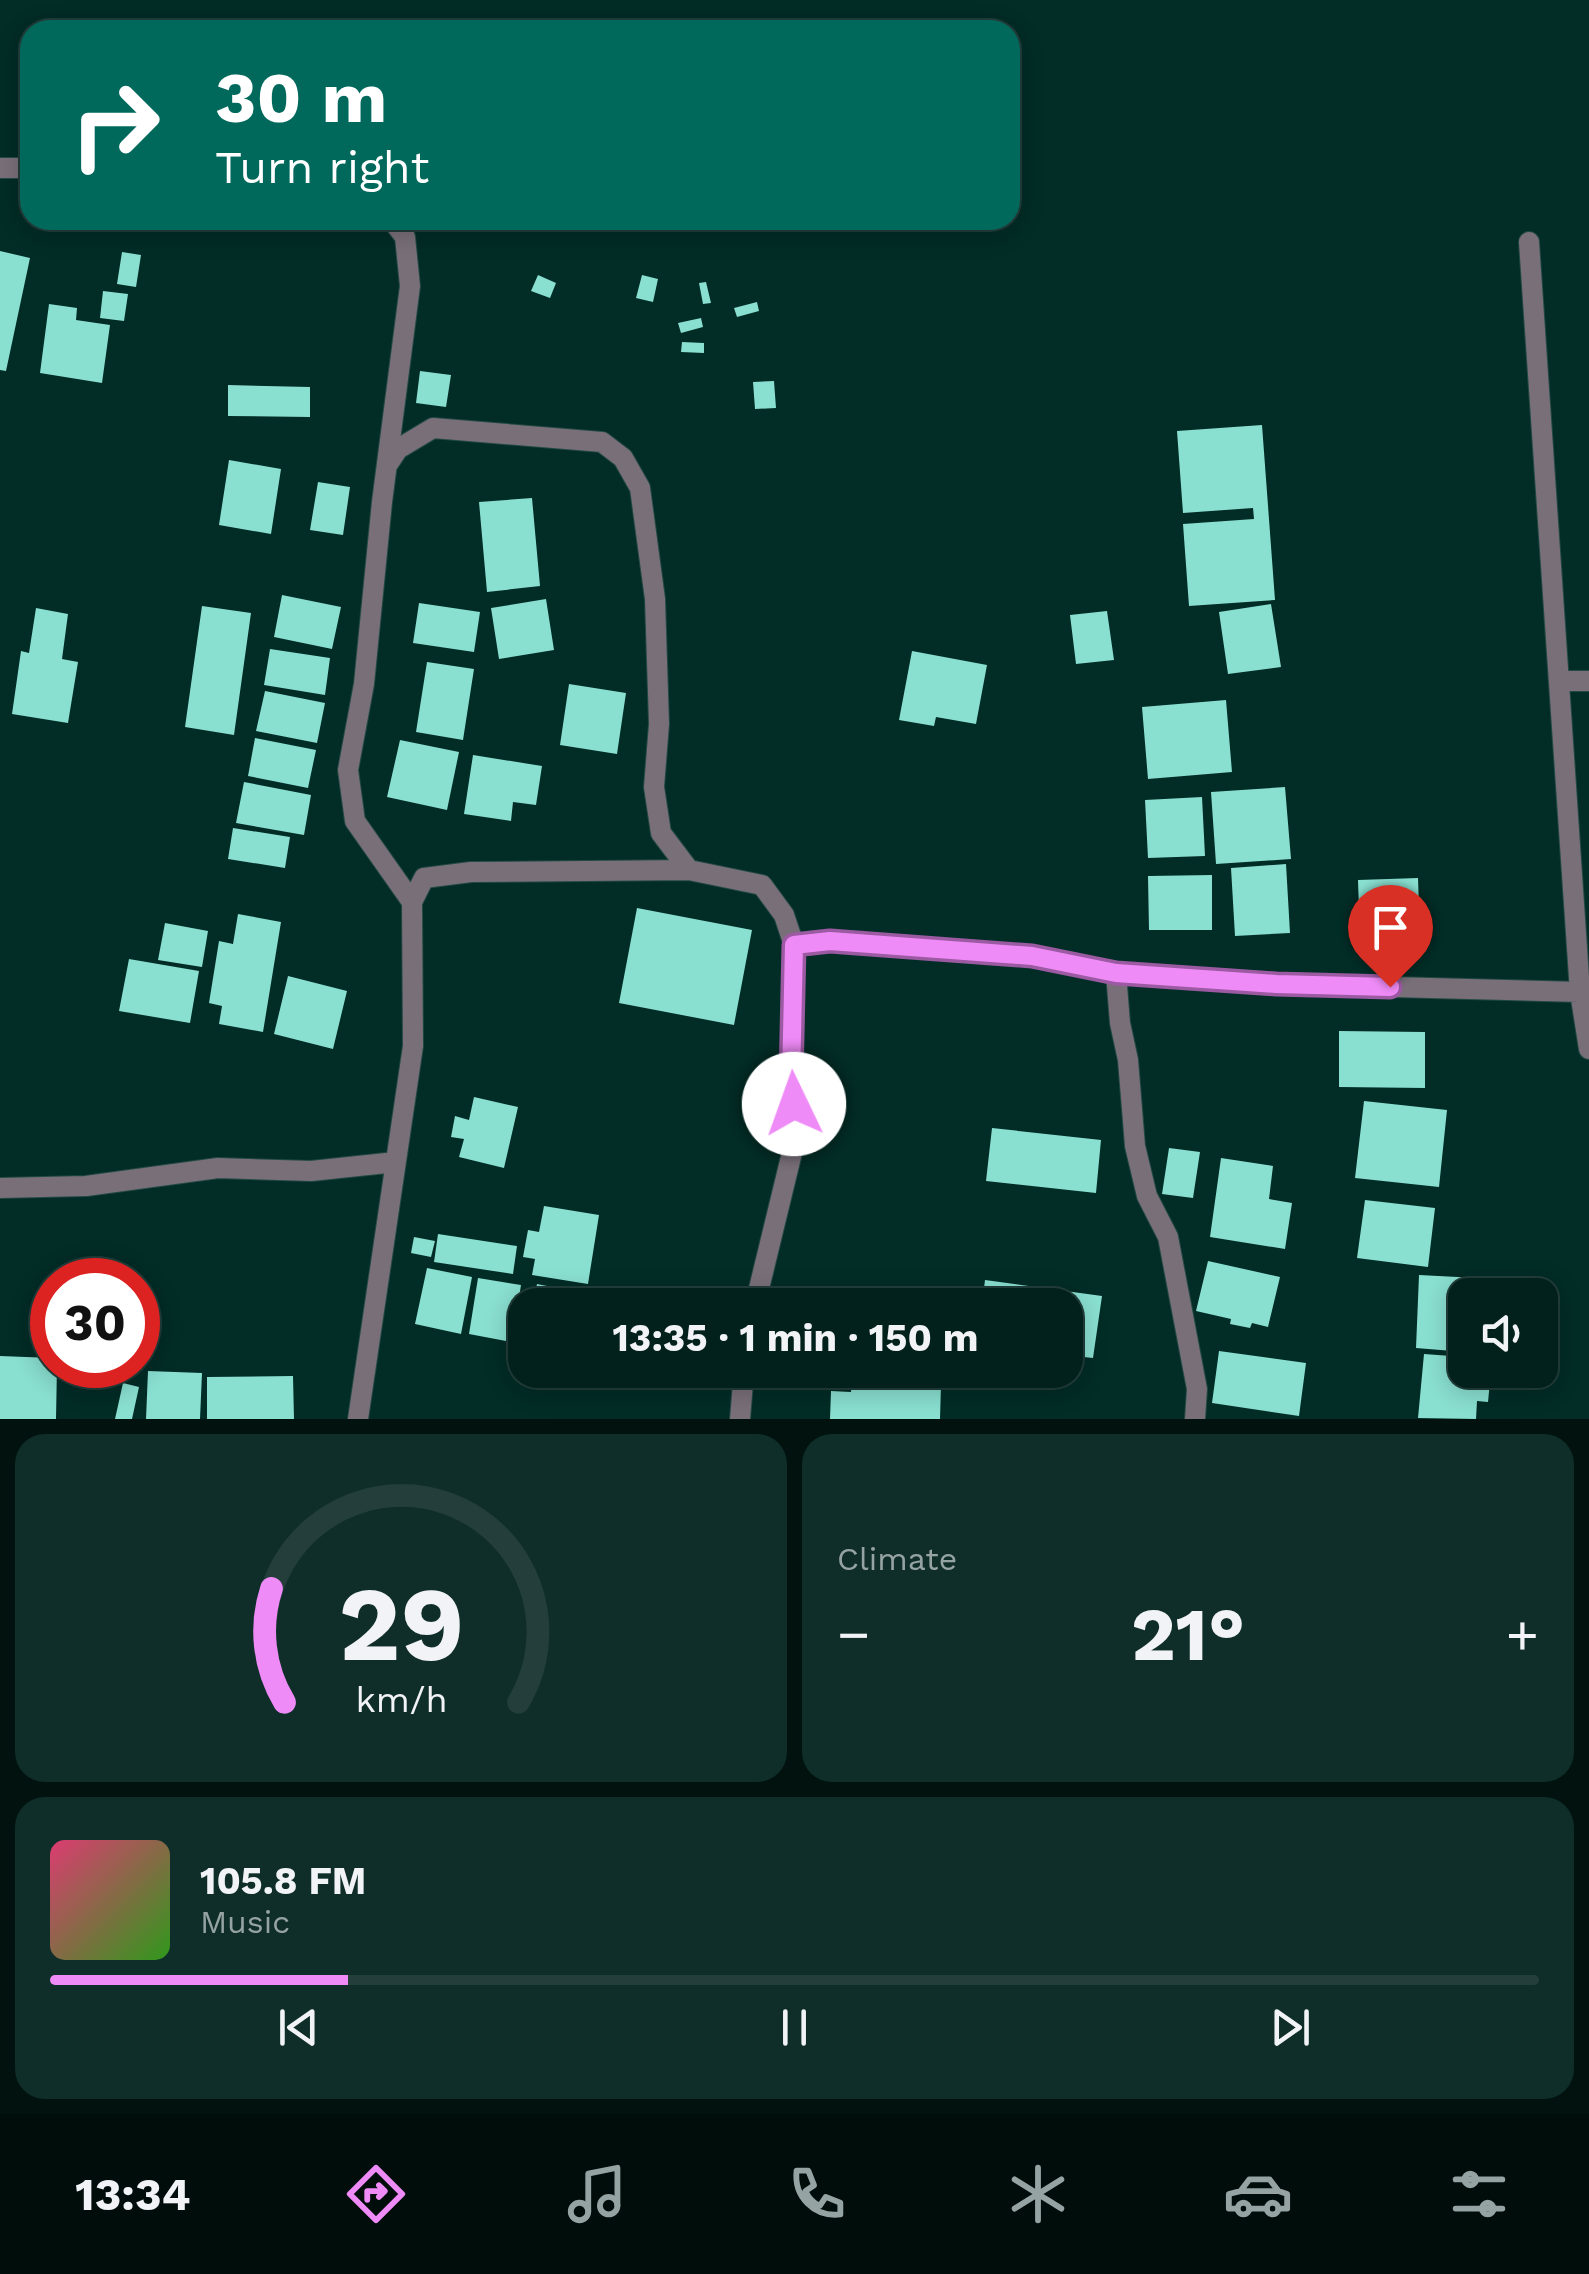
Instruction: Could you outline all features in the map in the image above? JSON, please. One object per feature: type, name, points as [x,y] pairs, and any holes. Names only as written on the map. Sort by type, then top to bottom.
[{"type":"street","points":[[400,230],[405,237],[410,286],[364,684],[348,770],[356,821],[412,902]]},
{"type":"street","points":[[1529,242],[1580,992],[1589,1049]]},
{"type":"street","points":[[388,464],[398,449],[433,428],[602,442],[623,458],[640,488],[655,599],[659,724],[654,788],[661,833],[690,870]]},
{"type":"street","points":[[1560,681],[1589,681]]},
{"type":"street","points":[[358,1419],[413,1046],[412,902],[424,878],[470,872],[690,870],[762,886],[784,915],[794,945],[791,1080],[798,1128],[759,1288]]},
{"type":"street","points":[[794,945],[830,941],[1032,956],[1116,973],[1276,984],[1580,992]]},
{"type":"street","points":[[1116,973],[1135,1146],[1147,1196],[1168,1237],[1197,1389],[1195,1419]]},
{"type":"street","points":[[0,1188],[86,1186],[218,1168],[311,1170],[396,1162]]},
{"type":"street","points":[[740,1419],[743,1388]]},
{"type":"building","points":[[0,251],[30,258],[6,371],[0,370]]},
{"type":"building","points":[[122,252],[141,255],[136,287],[117,284]]},
{"type":"building","points":[[538,275],[556,283],[550,298],[531,291]]},
{"type":"building","points":[[642,275],[658,279],[653,302],[636,298]]},
{"type":"building","points":[[706,282],[711,303],[703,304],[699,283]]},
{"type":"building","points":[[103,291],[128,294],[124,321],[100,318]]},
{"type":"building","points":[[757,302],[759,311],[737,317],[734,308]]},
{"type":"building","points":[[49,304],[77,308],[76,320],[110,325],[102,383],[40,373]]},
{"type":"building","points":[[701,318],[703,327],[681,333],[678,323]]},
{"type":"building","points":[[682,342],[704,343],[704,353],[681,352]]},
{"type":"building","points":[[420,371],[451,375],[446,407],[416,403]]},
{"type":"building","points":[[774,381],[776,408],[755,409],[753,382]]},
{"type":"building","points":[[228,385],[310,387],[310,417],[228,416]]},
{"type":"building","points":[[1262,425],[1275,600],[1189,606],[1183,524],[1254,519],[1253,508],[1183,513],[1177,431]]},
{"type":"building","points":[[229,460],[281,469],[271,534],[219,525]]},
{"type":"building","points":[[318,482],[350,487],[343,535],[310,530]]},
{"type":"building","points":[[532,498],[540,586],[487,592],[479,502]]},
{"type":"building","points":[[282,595],[341,607],[332,649],[274,637]]},
{"type":"building","points":[[546,599],[554,650],[499,659],[491,608]]},
{"type":"building","points":[[419,603],[480,612],[474,652],[413,643]]},
{"type":"building","points":[[1271,604],[1281,667],[1228,674],[1219,612]]},
{"type":"building","points":[[202,606],[251,613],[234,735],[185,727]]},
{"type":"building","points":[[36,608],[68,614],[62,659],[78,662],[68,723],[12,714],[21,651],[29,653]]},
{"type":"building","points":[[1107,611],[1114,660],[1076,664],[1070,615]]},
{"type":"building","points":[[270,649],[330,658],[325,695],[264,685]]},
{"type":"building","points":[[912,651],[987,665],[976,724],[936,717],[934,726],[899,720]]},
{"type":"building","points":[[427,662],[474,669],[463,740],[416,732]]},
{"type":"building","points":[[569,684],[626,693],[617,754],[560,745]]},
{"type":"building","points":[[265,691],[325,703],[317,743],[256,731]]},
{"type":"building","points":[[1226,700],[1232,772],[1148,779],[1142,707]]},
{"type":"building","points":[[255,738],[316,750],[308,788],[248,776]]},
{"type":"building","points":[[400,740],[459,752],[447,810],[387,797]]},
{"type":"building","points":[[473,755],[542,766],[536,805],[513,802],[511,821],[464,814]]},
{"type":"building","points":[[244,782],[311,795],[304,835],[236,823]]},
{"type":"building","points":[[1285,787],[1291,859],[1216,864],[1211,792]]},
{"type":"building","points":[[1202,797],[1205,856],[1148,858],[1145,800]]},
{"type":"building","points":[[233,828],[290,837],[285,868],[228,859]]},
{"type":"building","points":[[1286,864],[1290,933],[1235,936],[1231,868]]},
{"type":"building","points":[[1212,875],[1212,930],[1149,930],[1148,876]]},
{"type":"building","points":[[1418,878],[1420,939],[1360,941],[1358,880]]},
{"type":"building","points":[[637,908],[752,930],[734,1025],[619,1003]]},
{"type":"building","points":[[238,914],[281,922],[263,1032],[219,1024],[222,1006],[209,1003],[219,941],[233,944]]},
{"type":"building","points":[[165,923],[208,931],[202,967],[158,960]]},
{"type":"building","points":[[129,959],[199,971],[190,1023],[119,1011]]},
{"type":"building","points":[[288,976],[347,991],[333,1049],[274,1034]]},
{"type":"building","points":[[1339,1031],[1425,1032],[1425,1088],[1339,1087]]},
{"type":"building","points":[[474,1097],[518,1107],[504,1168],[459,1157],[464,1139],[451,1137],[455,1116],[469,1120]]},
{"type":"building","points":[[1364,1101],[1447,1110],[1439,1187],[1355,1178]]},
{"type":"building","points":[[992,1128],[1101,1140],[1096,1193],[986,1181]]},
{"type":"building","points":[[1169,1148],[1200,1152],[1193,1198],[1162,1194]]},
{"type":"building","points":[[1221,1158],[1273,1166],[1269,1199],[1292,1203],[1285,1249],[1210,1237]]},
{"type":"building","points":[[1365,1200],[1435,1208],[1428,1267],[1357,1258]]},
{"type":"building","points":[[544,1206],[599,1215],[588,1284],[532,1275],[535,1259],[523,1257],[528,1230],[539,1232]]},
{"type":"building","points":[[438,1234],[517,1246],[513,1274],[434,1262]]},
{"type":"building","points":[[414,1237],[435,1241],[431,1257],[411,1253]]},
{"type":"building","points":[[1208,1261],[1280,1277],[1268,1327],[1230,1324],[1231,1319],[1196,1311]]},
{"type":"building","points":[[427,1268],[472,1277],[461,1334],[415,1324]]},
{"type":"building","points":[[1419,1275],[1477,1278],[1448,1278],[1448,1351],[1416,1348]]},
{"type":"building","points":[[478,1278],[521,1285],[508,1288],[508,1341],[469,1334]]},
{"type":"building","points":[[985,1280],[1044,1288],[984,1288]]},
{"type":"building","points":[[1083,1293],[1102,1296],[1093,1358],[1083,1357]]},
{"type":"building","points":[[1219,1351],[1306,1363],[1299,1416],[1212,1403]]},
{"type":"building","points":[[1424,1354],[1448,1356],[1448,1388],[1489,1388],[1488,1402],[1477,1401],[1476,1419],[1418,1418]]},
{"type":"building","points":[[0,1356],[30,1357],[30,1388],[57,1388],[56,1419],[0,1419]]},
{"type":"building","points":[[160,1371],[202,1373],[200,1419],[146,1419],[147,1388],[160,1388]]},
{"type":"building","points":[[293,1376],[294,1419],[207,1419],[207,1377]]},
{"type":"building","points":[[122,1388],[139,1388],[132,1419],[115,1419]]},
{"type":"building","points":[[851,1388],[941,1388],[940,1419],[830,1419],[831,1391],[851,1392]]},
{"type":"route","points":[[794,1104],[794,945],[830,941],[1032,956],[1116,973],[1390,987]]}]
